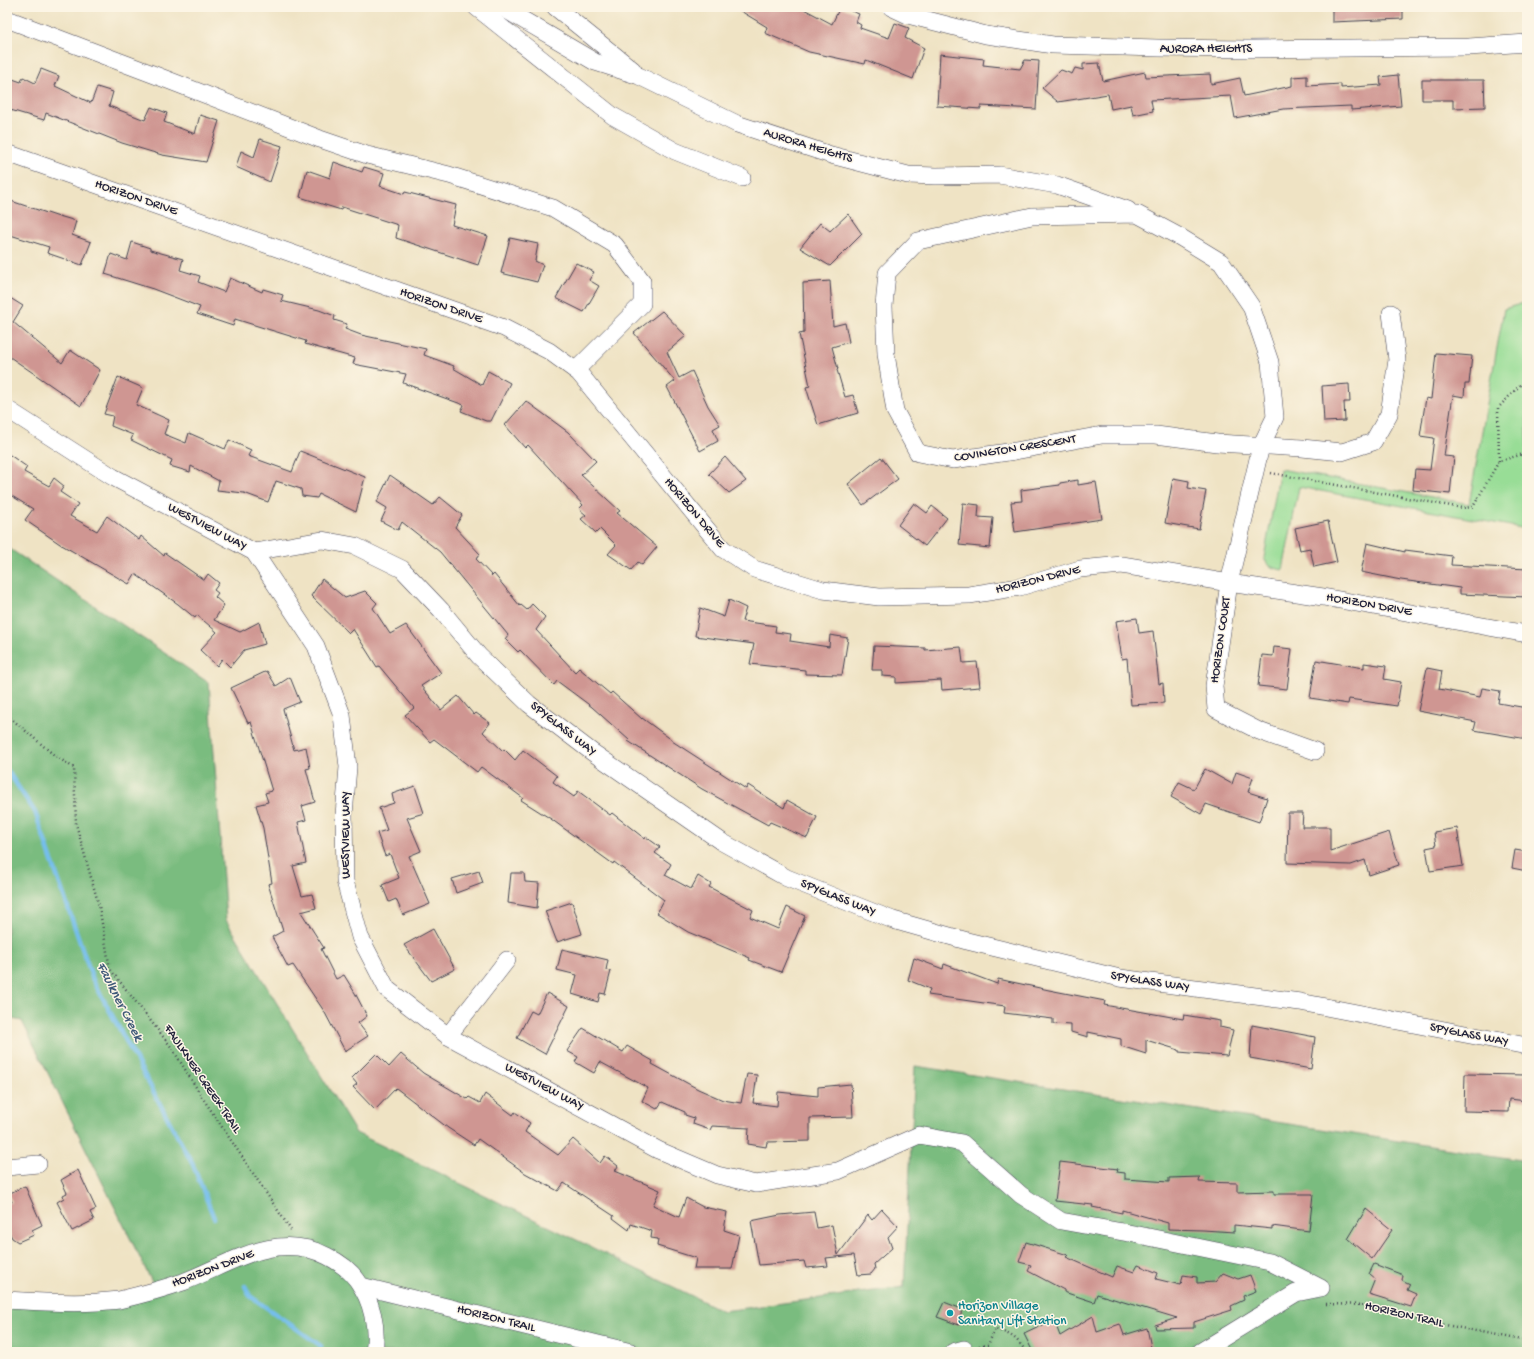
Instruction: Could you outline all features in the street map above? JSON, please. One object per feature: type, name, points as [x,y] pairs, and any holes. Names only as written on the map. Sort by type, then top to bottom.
[{"type":"street","points":[[476,7],[613,116],[675,151],[742,178]]},
{"type":"street","name":"AURORA HEIGHTS","points":[[501,7],[595,62],[639,76],[737,124],[831,155],[908,175],[999,175],[1057,185],[1137,214]]},
{"type":"street","points":[[555,7],[639,76]]},
{"type":"street","name":"AURORA HEIGHTS","points":[[891,7],[908,15],[986,35],[1053,45],[1165,48],[1332,48],[1469,47],[1527,43]]},
{"type":"street","points":[[921,7],[941,24]]},
{"type":"street","points":[[7,19],[320,139],[367,155],[449,175],[553,208],[615,245],[642,280],[642,304],[576,370]]},
{"type":"street","name":"HORIZON DRIVE","points":[[7,153],[504,328],[550,351],[576,370],[589,384],[723,549],[754,569],[823,590],[879,597],[969,595],[1020,587],[1080,569],[1122,565],[1323,597],[1527,634]]},
{"type":"street","points":[[1137,214],[1221,262],[1251,306],[1270,362],[1275,416],[1260,446],[1229,583]]},
{"type":"street","name":"COVINGTON CRESCENT","points":[[1137,214],[1032,216],[918,241],[886,274],[884,306],[886,354],[895,410],[918,453],[953,460],[1016,451],[1102,435],[1156,435],[1217,443],[1342,452],[1373,442],[1389,414],[1397,360],[1392,313]]},
{"type":"street","name":"WESTVIEW WAY","points":[[7,408],[113,477],[254,552],[316,646],[342,715],[348,767],[344,815],[345,881],[360,937],[387,989],[448,1036],[658,1150],[717,1175],[756,1184],[838,1171],[919,1135],[962,1143],[1021,1195],[1061,1221],[1134,1234],[1270,1262],[1321,1288],[1296,1293],[1200,1352]]},
{"type":"street","name":"SPYGLASS WAY","points":[[254,552],[322,540],[356,546],[402,569],[441,610],[479,656],[529,704],[592,752],[728,845],[787,878],[893,920],[967,941],[1120,978],[1300,1002],[1527,1046]]},
{"type":"street","name":"HORIZON COURT","points":[[1229,583],[1214,686],[1216,709],[1259,731],[1315,752]]},
{"type":"street","points":[[448,1036],[507,960]]},
{"type":"street","points":[[7,1167],[38,1164]]},
{"type":"street","name":"HORIZON DRIVE","points":[[7,1300],[52,1303],[118,1300],[183,1282],[240,1256],[279,1246],[300,1246],[338,1261],[352,1273],[361,1286],[374,1316],[374,1352]]},
{"type":"street","name":"HORIZON TRAIL","points":[[361,1286],[631,1352]]},
{"type":"path","points":[[1255,470],[1462,508],[1473,507],[1498,461],[1498,408],[1522,383],[1527,383]]},
{"type":"path","points":[[1498,461],[1527,453]]},
{"type":"path","name":"FAULKNER CREEK TRAIL","points":[[7,715],[54,755],[74,768],[76,824],[100,906],[110,969],[172,1048],[202,1097],[285,1219],[300,1246]]},
{"type":"path","name":"HORIZON TRAIL","points":[[1325,1304],[1371,1305],[1410,1318],[1527,1341]]},
{"type":"path","points":[[959,1350],[988,1345],[995,1329],[1008,1333],[1018,1340],[1026,1352]]},
{"type":"green space","points":[[1527,302],[1527,529],[1299,487],[1283,570],[1269,565],[1264,558],[1280,469],[1469,504],[1504,309]]},
{"type":"green space","points":[[7,547],[209,683],[226,920],[356,1133],[723,1311],[904,1287],[915,1066],[1527,1161],[1527,1352],[7,1352],[7,1295],[43,1303],[156,1290],[22,1021],[7,1018]]},
{"type":"building","points":[[734,7],[800,7],[832,24],[841,7],[859,14],[856,22],[861,25],[860,28],[889,38],[895,23],[909,28],[905,38],[924,48],[913,79],[866,60],[865,64],[809,52],[765,33],[767,27]]},
{"type":"building","points":[[1332,7],[1403,7],[1403,19],[1332,22]]},
{"type":"building","points":[[940,54],[984,59],[983,65],[1020,69],[1025,60],[1039,61],[1036,109],[981,106],[981,109],[937,106]]},
{"type":"building","points":[[1099,63],[1103,81],[1145,72],[1146,77],[1210,74],[1211,84],[1240,78],[1244,96],[1292,86],[1292,77],[1307,76],[1307,86],[1341,84],[1341,88],[1381,85],[1380,77],[1398,75],[1401,106],[1351,110],[1351,106],[1283,109],[1235,118],[1231,96],[1151,100],[1153,111],[1133,115],[1131,105],[1111,109],[1108,94],[1058,102],[1042,88],[1061,70],[1072,74],[1075,68],[1083,70],[1083,64]]},
{"type":"building","points":[[41,69],[59,76],[55,86],[91,103],[97,87],[113,92],[109,106],[145,120],[151,107],[167,113],[164,122],[195,134],[200,115],[219,121],[206,162],[162,155],[122,143],[46,113],[44,120],[7,109],[7,77],[21,82],[23,77],[35,83]]},
{"type":"building","points":[[1422,80],[1484,80],[1485,107],[1453,108],[1453,100],[1422,100]]},
{"type":"building","points":[[260,139],[282,146],[270,182],[236,167],[241,151],[254,157]]},
{"type":"building","points":[[334,162],[362,172],[364,167],[384,173],[380,186],[404,194],[405,192],[456,205],[452,225],[488,236],[478,265],[396,238],[398,225],[342,207],[341,210],[300,197],[307,170],[330,178]]},
{"type":"building","points":[[11,201],[76,221],[72,235],[91,242],[82,265],[47,253],[49,247],[7,234],[7,212]]},
{"type":"building","points":[[848,214],[862,234],[830,266],[800,248],[820,223],[830,231]]},
{"type":"building","points":[[510,238],[538,244],[535,261],[543,265],[537,282],[501,273]]},
{"type":"building","points":[[132,242],[150,248],[150,250],[183,259],[180,270],[200,276],[198,282],[224,292],[230,278],[262,292],[263,289],[283,295],[281,301],[319,310],[335,316],[334,320],[347,324],[345,329],[361,335],[426,349],[424,355],[454,366],[453,368],[482,385],[488,371],[510,383],[491,421],[486,421],[461,411],[464,405],[403,383],[406,374],[353,364],[355,358],[305,344],[306,341],[235,319],[233,326],[197,314],[200,307],[153,289],[105,274],[111,254],[127,260]]},
{"type":"building","points":[[576,263],[594,272],[589,280],[599,286],[584,312],[556,298]]},
{"type":"building","points":[[830,281],[833,326],[845,323],[849,342],[832,347],[845,397],[853,395],[858,413],[818,425],[806,387],[810,386],[799,334],[804,333],[803,283]]},
{"type":"building","points":[[7,296],[23,306],[13,322],[62,363],[70,350],[100,370],[81,406],[7,355]]},
{"type":"building","points":[[662,311],[686,336],[667,352],[679,378],[692,371],[708,406],[720,425],[713,429],[718,441],[700,451],[667,387],[675,381],[634,333]]},
{"type":"building","points":[[1436,353],[1472,356],[1469,384],[1465,384],[1464,397],[1453,395],[1444,456],[1454,457],[1450,494],[1413,490],[1415,469],[1430,470],[1434,438],[1420,436],[1426,398],[1431,399]]},
{"type":"building","points":[[118,377],[143,388],[136,405],[169,420],[164,434],[186,443],[189,433],[225,449],[229,440],[251,450],[248,456],[292,472],[300,451],[365,477],[356,512],[319,494],[317,498],[302,496],[301,489],[276,481],[268,502],[244,493],[217,490],[219,481],[191,466],[190,472],[170,466],[172,460],[131,440],[133,435],[111,426],[113,416],[104,414]]},
{"type":"building","points":[[1349,384],[1350,402],[1344,402],[1345,421],[1324,422],[1322,386]]},
{"type":"building","points":[[526,401],[568,432],[596,461],[581,475],[620,511],[617,513],[657,547],[642,565],[638,562],[631,570],[608,554],[616,545],[600,529],[596,533],[581,519],[586,515],[579,509],[583,505],[528,445],[525,448],[505,425]]},
{"type":"building","points":[[7,453],[27,467],[24,472],[49,486],[54,478],[64,486],[60,492],[78,504],[70,516],[97,531],[107,516],[139,540],[141,536],[164,556],[165,553],[204,580],[208,574],[219,583],[214,590],[218,593],[215,597],[224,605],[214,620],[240,632],[259,622],[265,644],[244,650],[230,667],[222,659],[217,666],[200,650],[217,632],[197,615],[195,618],[178,604],[135,574],[129,584],[60,544],[25,520],[33,509],[7,493]]},
{"type":"building","points":[[725,457],[746,481],[729,493],[709,474]]},
{"type":"building","points":[[881,457],[898,479],[863,505],[848,484]]},
{"type":"building","points":[[390,475],[433,505],[440,497],[462,515],[455,527],[480,554],[476,559],[492,576],[494,574],[520,606],[521,605],[527,610],[532,604],[545,617],[536,630],[575,672],[579,668],[610,694],[612,692],[642,719],[672,741],[746,789],[748,785],[784,808],[787,800],[817,817],[807,838],[770,822],[768,825],[702,789],[628,741],[629,740],[592,707],[557,681],[554,685],[520,650],[518,652],[505,639],[508,635],[440,552],[402,522],[398,530],[381,521],[387,508],[377,502]]},
{"type":"building","points":[[1173,478],[1189,481],[1188,488],[1206,491],[1199,529],[1165,523]]},
{"type":"building","points":[[1078,480],[1078,485],[1096,482],[1102,519],[1015,532],[1011,502],[1022,501],[1021,490],[1060,485],[1060,483]]},
{"type":"building","points":[[914,503],[927,513],[932,506],[947,518],[925,546],[898,525]]},
{"type":"building","points":[[963,503],[979,505],[978,517],[993,518],[990,548],[959,545]]},
{"type":"building","points":[[1328,521],[1337,562],[1314,567],[1310,548],[1300,550],[1295,528]]},
{"type":"building","points":[[1367,543],[1405,552],[1405,550],[1452,556],[1451,565],[1527,569],[1527,597],[1460,594],[1460,588],[1401,580],[1361,572]]},
{"type":"building","points":[[322,579],[345,598],[365,591],[377,603],[373,608],[390,634],[406,625],[441,673],[421,686],[441,710],[458,696],[474,715],[476,713],[490,723],[483,732],[515,760],[523,750],[557,776],[553,782],[574,797],[578,791],[610,815],[612,813],[645,839],[646,837],[660,847],[655,853],[671,864],[665,875],[691,889],[698,876],[711,884],[709,887],[753,910],[750,917],[778,929],[787,907],[805,916],[781,972],[749,960],[750,958],[688,932],[657,913],[664,900],[614,862],[613,864],[551,819],[521,800],[523,798],[481,767],[477,772],[434,739],[430,742],[405,715],[414,708],[379,666],[377,667],[353,629],[349,633],[311,596]]},
{"type":"building","points":[[729,600],[746,608],[742,621],[776,626],[775,632],[791,634],[790,641],[829,647],[830,635],[848,638],[842,675],[805,674],[805,670],[750,664],[754,644],[695,636],[700,608],[724,617]]},
{"type":"building","points":[[1137,618],[1139,633],[1153,631],[1159,684],[1163,683],[1164,703],[1131,705],[1127,658],[1122,659],[1116,621]]},
{"type":"building","points":[[874,646],[925,648],[925,650],[961,647],[963,663],[977,662],[980,687],[942,690],[941,680],[896,683],[896,677],[882,676],[882,670],[872,670]]},
{"type":"building","points":[[1274,647],[1292,649],[1287,689],[1258,686],[1262,655],[1273,656]]},
{"type":"building","points":[[1316,660],[1364,668],[1364,663],[1386,666],[1384,679],[1401,682],[1397,706],[1349,699],[1348,704],[1310,698]]},
{"type":"building","points":[[1427,668],[1442,671],[1439,689],[1480,697],[1482,688],[1500,691],[1498,703],[1527,708],[1527,739],[1474,730],[1476,722],[1418,711]]},
{"type":"building","points":[[267,671],[276,686],[290,677],[300,702],[283,709],[294,750],[306,747],[310,768],[306,769],[315,802],[302,806],[306,820],[298,822],[306,863],[293,866],[302,896],[312,894],[316,908],[301,912],[324,948],[321,949],[336,979],[344,975],[367,1016],[358,1023],[368,1036],[345,1051],[324,1011],[293,965],[288,967],[272,937],[283,931],[268,884],[272,883],[263,828],[256,805],[268,802],[265,793],[272,791],[251,722],[248,723],[231,688]]},
{"type":"building","points":[[1205,769],[1232,784],[1236,772],[1253,778],[1248,792],[1267,798],[1259,822],[1206,804],[1201,814],[1171,797],[1179,782],[1194,789]]},
{"type":"building","points":[[415,786],[424,813],[407,818],[421,851],[409,856],[430,904],[403,915],[396,899],[389,902],[382,885],[399,878],[390,854],[385,856],[377,833],[387,830],[379,808],[394,803],[392,794]]},
{"type":"building","points":[[1288,813],[1303,813],[1302,827],[1330,827],[1330,851],[1389,832],[1399,865],[1369,875],[1365,860],[1351,865],[1287,863]]},
{"type":"building","points":[[1457,828],[1463,866],[1430,871],[1426,848],[1436,846],[1434,832]]},
{"type":"building","points":[[1515,850],[1527,852],[1527,871],[1512,868]]},
{"type":"building","points":[[479,871],[483,883],[456,893],[452,879]]},
{"type":"building","points":[[511,873],[524,873],[525,882],[539,883],[537,908],[508,903]]},
{"type":"building","points":[[572,902],[582,934],[557,942],[545,911]]},
{"type":"building","points":[[433,929],[455,969],[431,981],[404,945]]},
{"type":"building","points":[[562,949],[608,960],[606,970],[611,971],[605,994],[600,993],[598,1002],[572,994],[577,975],[557,970]]},
{"type":"building","points":[[914,958],[943,969],[944,964],[997,984],[998,979],[1105,1001],[1104,1005],[1183,1019],[1184,1015],[1220,1021],[1220,1027],[1233,1030],[1227,1056],[1179,1052],[1179,1050],[1146,1040],[1146,1054],[1121,1046],[1121,1039],[1088,1032],[1088,1037],[1071,1032],[1071,1025],[1053,1024],[1053,1019],[1004,1013],[1005,1006],[928,995],[930,989],[908,980]]},
{"type":"building","points":[[547,993],[569,1006],[545,1054],[517,1038],[531,1011],[537,1014]]},
{"type":"building","points":[[1252,1025],[1315,1037],[1311,1069],[1250,1058]]},
{"type":"building","points":[[583,1028],[623,1052],[627,1046],[653,1061],[652,1064],[698,1089],[723,1100],[741,1103],[747,1074],[757,1075],[753,1103],[777,1106],[778,1092],[818,1096],[818,1087],[851,1084],[853,1117],[810,1118],[810,1141],[767,1142],[766,1147],[748,1144],[749,1128],[712,1126],[710,1130],[693,1124],[694,1118],[685,1115],[685,1112],[662,1102],[657,1109],[642,1101],[648,1088],[600,1062],[594,1073],[575,1062],[578,1057],[567,1051]]},
{"type":"building","points":[[376,1054],[389,1067],[401,1054],[423,1073],[467,1099],[469,1097],[480,1103],[485,1094],[513,1115],[515,1112],[530,1123],[525,1132],[558,1155],[573,1139],[600,1163],[605,1156],[618,1166],[615,1171],[660,1190],[653,1205],[679,1217],[686,1198],[703,1207],[727,1212],[724,1230],[739,1235],[732,1269],[694,1269],[696,1258],[657,1246],[658,1239],[651,1238],[652,1231],[631,1224],[629,1230],[613,1218],[614,1216],[564,1183],[558,1191],[525,1173],[478,1139],[474,1145],[448,1128],[396,1088],[375,1110],[353,1087],[357,1084],[352,1078]]},
{"type":"building","points":[[1465,1074],[1527,1075],[1527,1101],[1509,1099],[1508,1112],[1464,1111]]},
{"type":"building","points":[[1060,1162],[1118,1169],[1117,1172],[1125,1173],[1125,1179],[1169,1182],[1169,1178],[1200,1177],[1199,1182],[1237,1183],[1237,1192],[1274,1191],[1274,1194],[1313,1194],[1309,1231],[1272,1226],[1272,1229],[1234,1225],[1234,1232],[1168,1229],[1168,1223],[1122,1210],[1122,1213],[1092,1207],[1093,1205],[1055,1201]]},
{"type":"building","points":[[78,1170],[96,1209],[90,1212],[94,1220],[72,1231],[57,1202],[64,1198],[63,1195],[67,1193],[61,1180]]},
{"type":"building","points":[[25,1186],[42,1225],[32,1230],[34,1235],[18,1242],[12,1238],[7,1228],[7,1204],[12,1202],[8,1194]]},
{"type":"building","points":[[882,1209],[898,1226],[888,1237],[892,1248],[874,1264],[875,1269],[871,1274],[858,1275],[854,1255],[826,1258],[828,1266],[806,1268],[804,1261],[759,1265],[751,1221],[780,1215],[814,1212],[817,1228],[832,1225],[838,1255],[868,1215],[872,1220]]},
{"type":"building","points":[[1366,1209],[1392,1230],[1372,1259],[1348,1239]]},
{"type":"building","points":[[1026,1242],[1068,1255],[1066,1257],[1112,1277],[1117,1266],[1134,1272],[1138,1265],[1158,1273],[1156,1279],[1181,1285],[1183,1275],[1197,1277],[1197,1283],[1215,1282],[1223,1273],[1238,1279],[1250,1275],[1256,1291],[1243,1296],[1244,1300],[1231,1306],[1232,1310],[1194,1322],[1194,1328],[1156,1329],[1155,1325],[1177,1318],[1097,1294],[1094,1302],[1064,1292],[1064,1290],[1028,1271],[1031,1265],[1019,1262]]},
{"type":"building","points":[[1374,1264],[1403,1275],[1402,1280],[1410,1284],[1407,1290],[1416,1294],[1411,1307],[1369,1294],[1375,1279],[1369,1274]]},
{"type":"building","name":"Horizon Village Sanitary Lift Station","points":[[944,1302],[962,1309],[959,1325],[937,1317]]},
{"type":"building","points":[[1093,1316],[1097,1332],[1120,1324],[1124,1335],[1147,1328],[1152,1352],[1033,1352],[1024,1334],[1054,1320],[1060,1336]]},
{"type":"waterway","name":"Faulkner Creek","points":[[7,770],[35,812],[93,980],[193,1165],[214,1218]]},
{"type":"waterway","name":"Faulkner Creek","points":[[245,1286],[250,1296],[321,1346]]},
{"type":"place","name":"Horizon Village Sanitary Lift Station","points":[[950,1313]]}]
